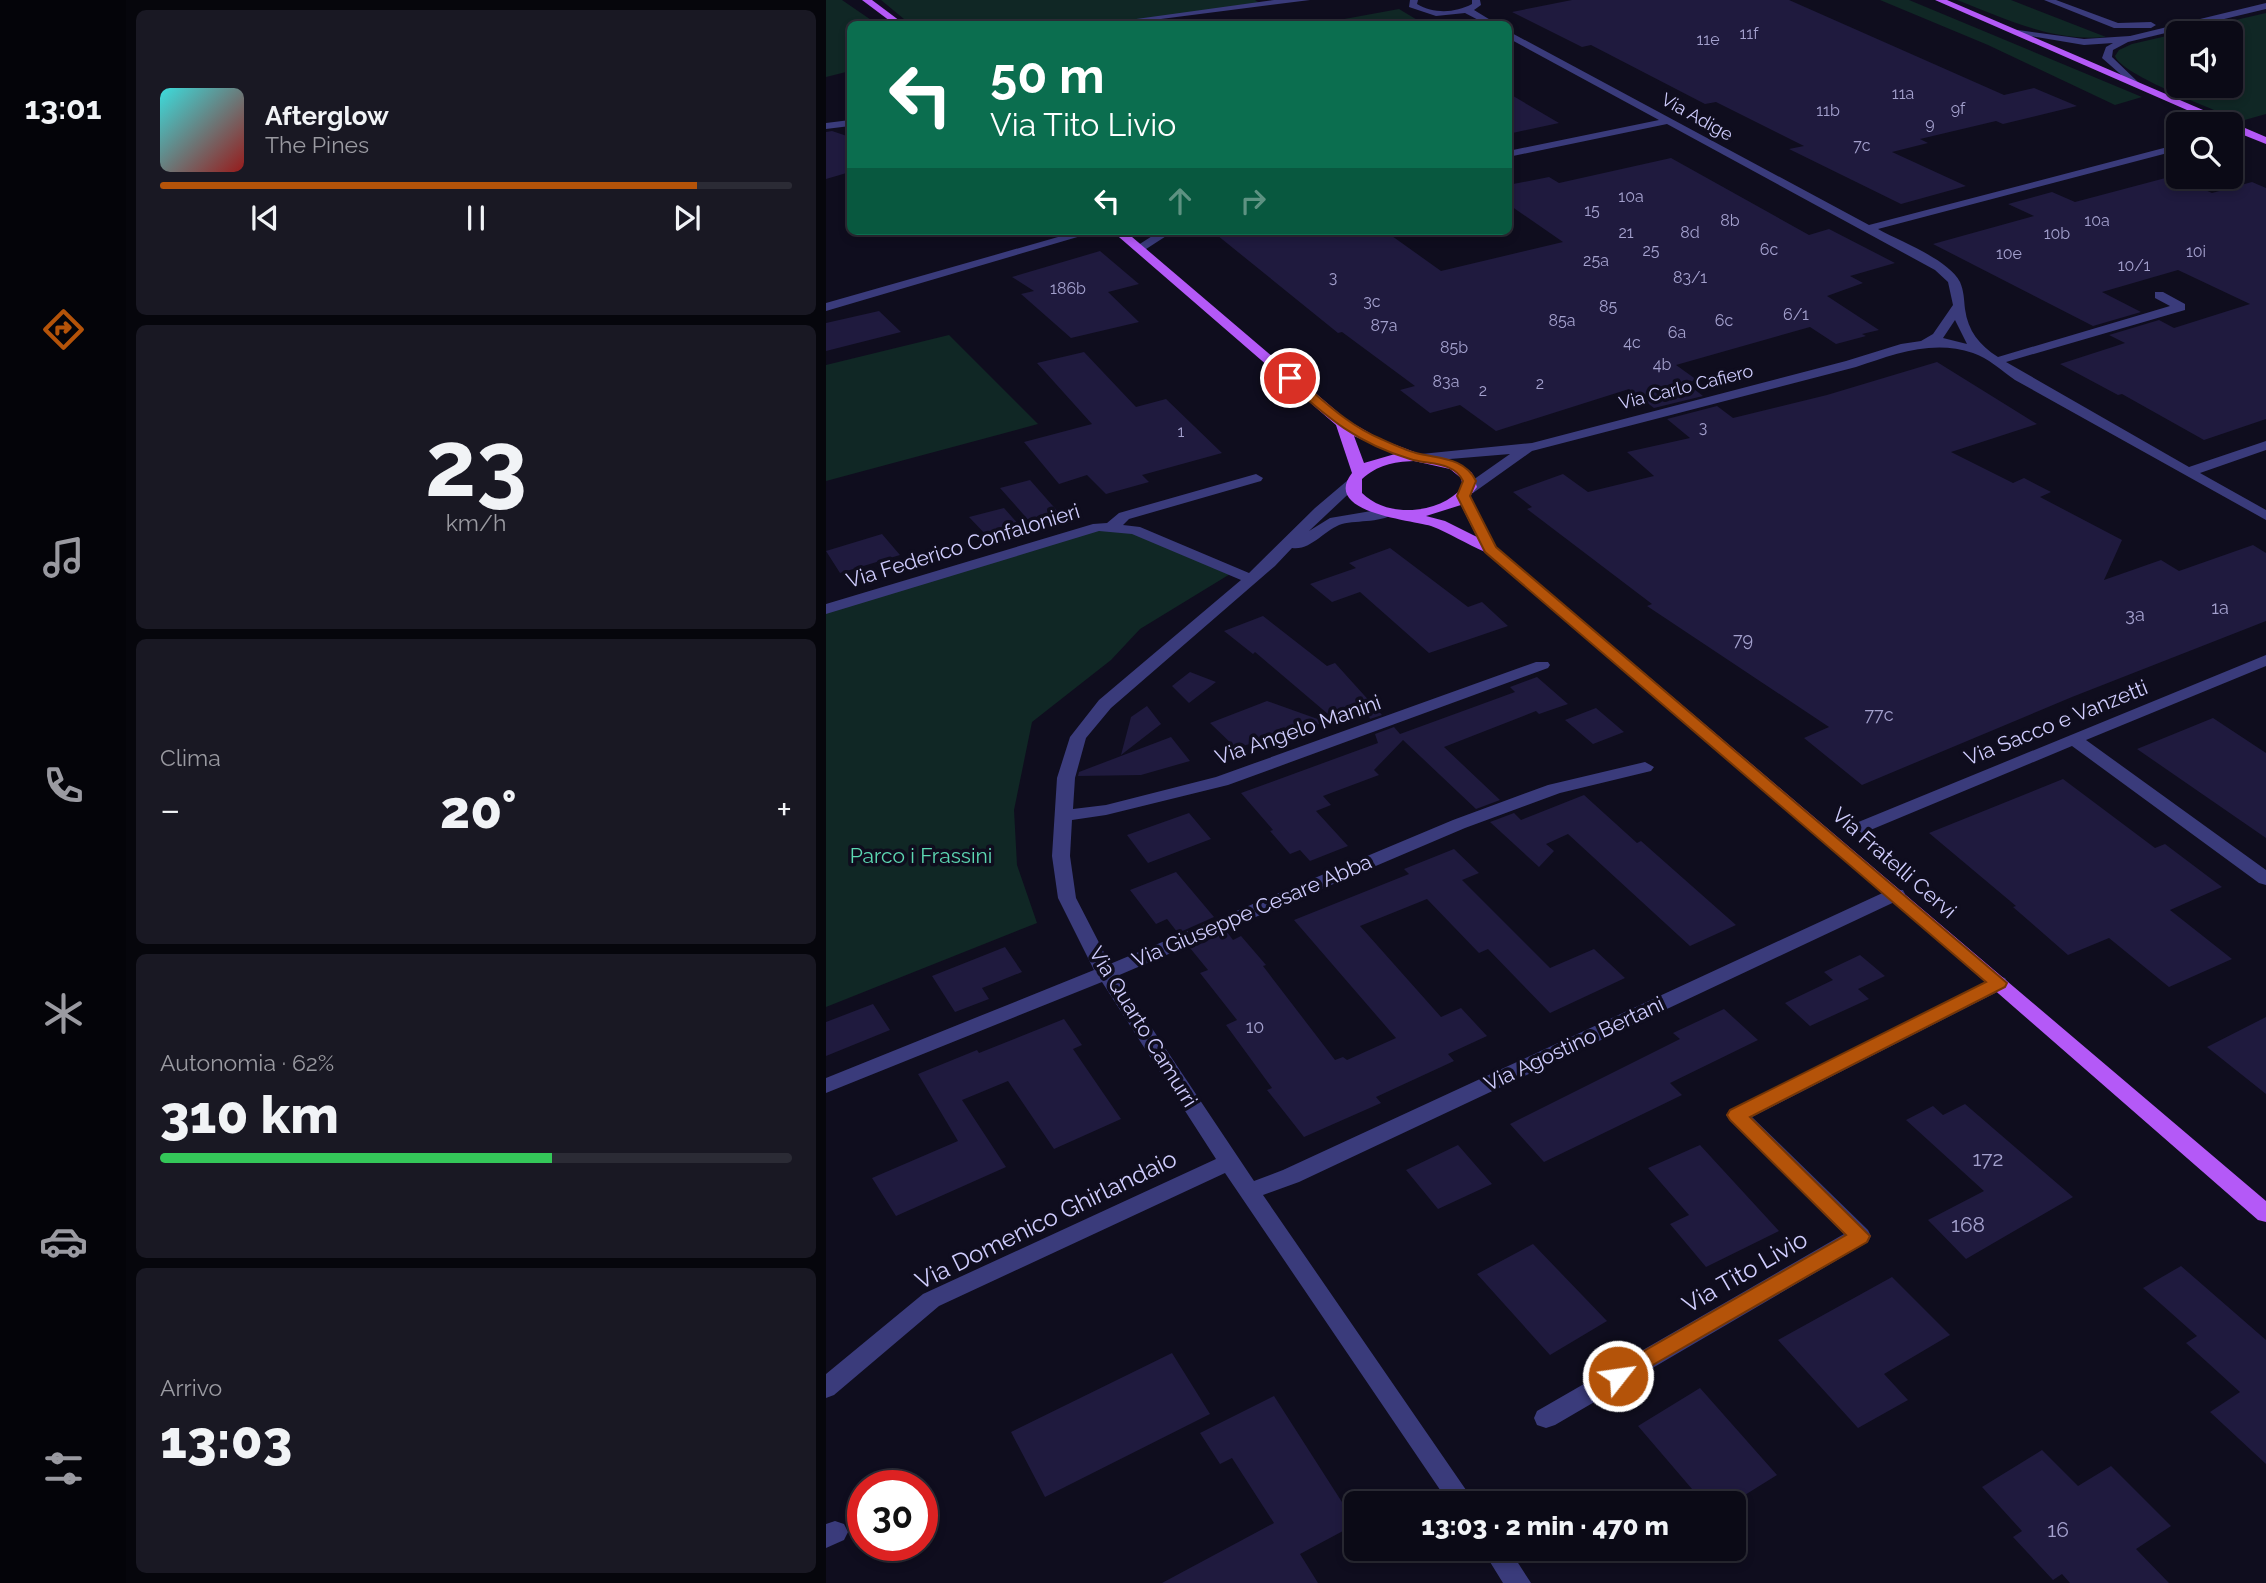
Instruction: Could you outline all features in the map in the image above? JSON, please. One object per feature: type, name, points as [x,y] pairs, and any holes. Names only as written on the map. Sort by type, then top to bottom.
[{"type":"main road","points":[[866,0],[895,21]]},
{"type":"main road","points":[[1939,0],[2200,112]]},
{"type":"main road","points":[[2244,132],[2266,141]]},
{"type":"main road","name":"Via Fratelli Cervi","points":[[1123,235],[1342,424],[1375,442],[1420,457],[1449,463],[1465,473],[1470,481],[1466,493],[1455,503],[1429,512],[1393,512]]},
{"type":"main road","name":"Via Fratelli Cervi","points":[[1342,424],[1353,449],[1356,478],[1353,489],[1360,500],[1438,524],[1490,549],[1896,894],[2266,1214]]},
{"type":"main road","name":"Via Fratelli Cervi","points":[[1356,478],[1382,461],[1420,457]]},
{"type":"main road","name":"Via Fratelli Cervi","points":[[1466,493],[1490,549]]},
{"type":"street","points":[[1127,21],[1306,0]]},
{"type":"street","points":[[1414,0],[1412,5],[1415,8],[1429,12],[1466,10],[1477,5],[1476,0]]},
{"type":"street","points":[[2048,0],[2117,26],[2144,26],[2260,0]]},
{"type":"street","points":[[2018,33],[2091,42],[2130,38],[2266,6]]},
{"type":"street","points":[[1466,10],[1486,21]]},
{"type":"street","name":"Via Adige","points":[[1512,36],[1870,228],[1951,275],[1957,284],[1958,307],[1965,333],[1980,351]]},
{"type":"street","points":[[2064,53],[2109,49],[2130,38]]},
{"type":"street","points":[[2064,53],[2091,42]]},
{"type":"street","points":[[2109,49],[2107,58],[2112,66],[2134,83]]},
{"type":"street","points":[[1512,153],[1668,121]]},
{"type":"street","points":[[826,126],[847,123]]},
{"type":"street","points":[[1870,228],[2166,150]]},
{"type":"street","points":[[826,307],[1078,235]]},
{"type":"street","points":[[1139,249],[1162,235]]},
{"type":"street","points":[[1997,361],[2181,306],[2159,295]]},
{"type":"street","points":[[1926,342],[1938,337],[1958,307]]},
{"type":"street","name":"Via Carlo Cafiero","points":[[1420,457],[1468,455],[1532,447],[1851,365],[1926,342],[1956,343],[1980,351],[2020,377],[2266,516]]},
{"type":"street","name":"Via Carlo Cafiero","points":[[1851,365],[1932,351],[1951,352],[2020,377]]},
{"type":"street","points":[[2188,472],[2266,445]]},
{"type":"street","name":"Via Carlo Cafiero","points":[[1466,493],[1496,468],[1532,447]]},
{"type":"street","name":"Via Federico Confalonieri","points":[[1112,526],[1124,516],[1256,478]]},
{"type":"street","name":"Via Quarto Camurri","points":[[1356,478],[1270,562],[1105,704],[1085,726],[1071,756],[1061,856],[1067,898],[1105,972],[1229,1162],[1455,1491]]},
{"type":"street","name":"Via Quarto Camurri","points":[[1270,562],[1335,522],[1393,512]]},
{"type":"street","name":"Via Federico Confalonieri","points":[[826,609],[1065,535],[1112,526],[1135,530],[1251,579]]},
{"type":"street","name":"Via Sacco e Vanzetti","points":[[1862,827],[2266,660]]},
{"type":"street","name":"Via Angelo Manini","points":[[1063,816],[1106,810],[1222,781],[1542,665]]},
{"type":"street","points":[[2075,740],[2266,879]]},
{"type":"street","name":"Via Giuseppe Cesare Abba","points":[[826,1086],[1023,1008],[1459,824],[1554,789],[1645,767]]},
{"type":"street","name":"Via Agostino Bertani","points":[[1250,1191],[1291,1176],[1896,894]]},
{"type":"street","name":"Via Tito Livio","points":[[1546,1418],[1860,1236],[1737,1115],[1998,983]]},
{"type":"street","name":"Via Domenico Ghirlandaio","points":[[826,1388],[931,1300],[1229,1162]]},
{"type":"street","points":[[1503,1561],[1518,1583]]},
{"type":"green space","points":[[826,0],[842,0],[873,21],[847,21],[847,72],[826,77]]},
{"type":"green space","points":[[881,0],[1255,0],[1261,4],[1128,21],[906,21]]},
{"type":"green space","points":[[1880,0],[1909,0],[2142,97],[2115,105],[1988,45]]},
{"type":"green space","points":[[1957,0],[2011,0],[2106,37],[2067,36],[2030,28]]},
{"type":"green space","points":[[1399,9],[1419,21],[1333,21]]},
{"type":"green space","points":[[2266,13],[2266,114],[2243,120],[2243,112],[2219,112],[2186,98],[2243,98],[2243,21],[2232,21]]},
{"type":"green space","points":[[2166,36],[2166,89],[2121,64],[2115,56],[2119,50]]},
{"type":"green space","points":[[949,335],[1038,424],[826,481],[826,365]]},
{"type":"green space","name":"Parco i Frassini","points":[[1112,526],[1235,571],[1140,629],[1111,660],[1032,722],[1014,810],[1017,865],[1037,923],[826,1007],[826,609]]},
{"type":"building","points":[[1572,0],[1789,0],[2004,95],[2034,88],[2077,106],[2003,124],[1996,121],[1920,139],[1928,143],[1892,152],[1966,186],[1901,204],[1789,149],[1804,146],[1716,102],[1705,104],[1591,45],[1582,47],[1512,12]]},
{"type":"building","points":[[1512,95],[1559,123],[1512,133]]},
{"type":"building","points":[[832,131],[847,136],[847,173],[826,179],[826,132]]},
{"type":"building","points":[[1671,158],[1809,235],[1829,229],[1895,263],[1850,276],[1863,283],[1827,296],[1879,330],[1836,344],[1810,327],[1676,365],[1697,380],[1686,383],[1703,396],[1654,408],[1629,389],[1496,431],[1460,405],[1430,413],[1400,390],[1415,386],[1342,332],[1338,333],[1217,235],[1391,235],[1441,271],[1563,242],[1512,207],[1512,184],[1549,177],[1559,183]]},
{"type":"building","points":[[2166,178],[2166,189],[2203,189],[2212,193],[2227,189],[2243,189],[2243,184],[2252,182],[2266,188],[2266,419],[2204,440],[2122,394],[2118,395],[2060,364],[2125,343],[2109,335],[2159,320],[2174,328],[2250,304],[2178,270],[2102,292],[2141,312],[2093,326],[1933,244],[2034,216],[2008,204],[2052,192],[2075,202]]},
{"type":"building","points":[[1100,251],[1139,284],[1108,292],[1139,322],[1071,338],[1021,294],[1034,291],[1012,277]]},
{"type":"building","points":[[879,311],[901,332],[826,351],[826,323]]},
{"type":"building","points":[[1084,352],[1136,407],[1166,399],[1222,453],[1142,475],[1149,482],[1106,494],[1087,475],[1059,484],[1024,442],[1092,424],[1037,363]]},
{"type":"building","points":[[1937,362],[2037,424],[1951,452],[2013,483],[2024,478],[2051,492],[2040,497],[2122,540],[2104,580],[2161,560],[2179,571],[2253,545],[2266,553],[2266,621],[2072,697],[1862,785],[1804,738],[1829,727],[1647,606],[1652,604],[1527,509],[1532,507],[1513,492],[1563,474],[1588,492],[1654,476],[1627,452],[1690,438],[1667,419],[1717,406],[1733,418],[1827,395]]},
{"type":"building","points":[[1030,480],[1060,514],[1031,523],[1000,488]]},
{"type":"building","points":[[1004,508],[1021,527],[988,537],[969,517]]},
{"type":"building","points":[[882,534],[900,555],[840,573],[826,551]]},
{"type":"building","points":[[1390,548],[1468,607],[1482,602],[1508,626],[1429,653],[1360,592],[1332,602],[1310,584],[1356,568],[1349,563]]},
{"type":"building","points":[[1263,616],[1327,666],[1335,663],[1382,715],[1370,719],[1367,711],[1335,720],[1255,652],[1253,654],[1224,631]]},
{"type":"building","points":[[1190,672],[1216,682],[1189,703],[1172,686]]},
{"type":"building","points":[[1537,677],[1568,704],[1539,714],[1536,711],[1444,747],[1500,800],[1476,809],[1403,740],[1374,770],[1379,775],[1323,796],[1331,805],[1316,811],[1348,846],[1310,861],[1300,850],[1290,854],[1241,793],[1378,743],[1375,734],[1394,727],[1400,734],[1515,692],[1510,687]]},
{"type":"building","points":[[1267,701],[1326,722],[1236,748],[1210,723]]},
{"type":"building","points":[[1147,706],[1161,724],[1121,755],[1131,717]]},
{"type":"building","points":[[1596,708],[1624,732],[1593,744],[1565,720]]},
{"type":"building","points":[[2213,718],[2266,753],[2266,838],[2137,749]]},
{"type":"building","points":[[1171,737],[1190,761],[1141,775],[1078,776],[1079,772]]},
{"type":"building","points":[[2063,779],[2155,848],[2165,844],[2222,887],[2170,910],[2232,959],[2169,987],[2109,938],[2068,955],[2013,907],[2016,906],[1929,833]]},
{"type":"building","points":[[1584,795],[1736,925],[1690,946],[1568,834],[1546,844],[1554,851],[1539,867],[1490,822],[1514,813],[1521,820]]},
{"type":"building","points":[[1189,813],[1211,839],[1148,863],[1127,835]]},
{"type":"building","points":[[1454,849],[1479,873],[1462,880],[1550,968],[1594,949],[1625,978],[1550,1013],[1488,949],[1479,953],[1427,899],[1360,926],[1441,1017],[1461,1008],[1487,1036],[1448,1054],[1454,1061],[1376,1097],[1381,1103],[1304,1137],[1267,1090],[1272,1088],[1226,1025],[1237,1020],[1200,973],[1208,970],[1190,948],[1227,932],[1233,940],[1241,936],[1266,965],[1263,966],[1335,1060],[1343,1057],[1347,1060],[1396,1038],[1294,920],[1409,874],[1404,869]]},
{"type":"building","points":[[1176,872],[1214,917],[1178,933],[1167,919],[1156,924],[1130,890]]},
{"type":"building","points":[[1005,947],[1022,972],[982,988],[989,999],[955,1012],[932,976]]},
{"type":"building","points":[[1860,955],[1885,976],[1858,989],[1869,999],[1810,1026],[1785,1003],[1833,980],[1824,972]]},
{"type":"building","points":[[873,1004],[890,1030],[826,1056],[826,1022]]},
{"type":"building","points":[[1724,1009],[1758,1040],[1670,1083],[1682,1095],[1544,1162],[1510,1124],[1680,1039],[1673,1033]]},
{"type":"building","points":[[2266,1017],[2266,1094],[2207,1047]]},
{"type":"building","points":[[1064,1019],[1082,1045],[1073,1049],[1121,1119],[1054,1149],[1008,1081],[962,1100],[1006,1167],[896,1216],[872,1178],[958,1141],[918,1074]]},
{"type":"building","points":[[1965,1104],[2073,1197],[1966,1259],[1928,1220],[1984,1191],[1906,1120],[1933,1106],[1943,1115]]},
{"type":"building","points":[[1458,1145],[1492,1184],[1438,1209],[1406,1170]]},
{"type":"building","points":[[1700,1145],[1779,1231],[1706,1267],[1670,1224],[1689,1215],[1648,1168]]},
{"type":"building","points":[[1533,1244],[1607,1321],[1550,1355],[1477,1274]]},
{"type":"building","points":[[2181,1266],[2266,1340],[2266,1464],[2210,1412],[2240,1392],[2186,1343],[2197,1336],[2143,1288]]},
{"type":"building","points":[[1892,1277],[1950,1335],[1884,1374],[1908,1400],[1858,1428],[1778,1340]]},
{"type":"building","points":[[1172,1353],[1210,1414],[1045,1497],[1011,1432]]},
{"type":"building","points":[[1700,1388],[1777,1475],[1746,1494],[1746,1491],[1694,1491],[1638,1426]]},
{"type":"building","points":[[1274,1396],[1344,1505],[1344,1530],[1300,1554],[1318,1583],[1162,1583],[1274,1523],[1232,1458],[1220,1464],[1200,1433]]},
{"type":"building","points":[[2042,1450],[2078,1486],[2111,1466],[2171,1526],[2136,1549],[2169,1583],[2070,1583],[2062,1574],[2053,1580],[2013,1537],[2022,1531],[1982,1487]]},
{"type":"route","points":[[1290,378],[1342,424],[1375,442],[1415,457],[1443,460],[1465,473],[1470,481],[1464,496],[1490,549],[1998,983],[1737,1115],[1860,1236],[1618,1376]]}]
